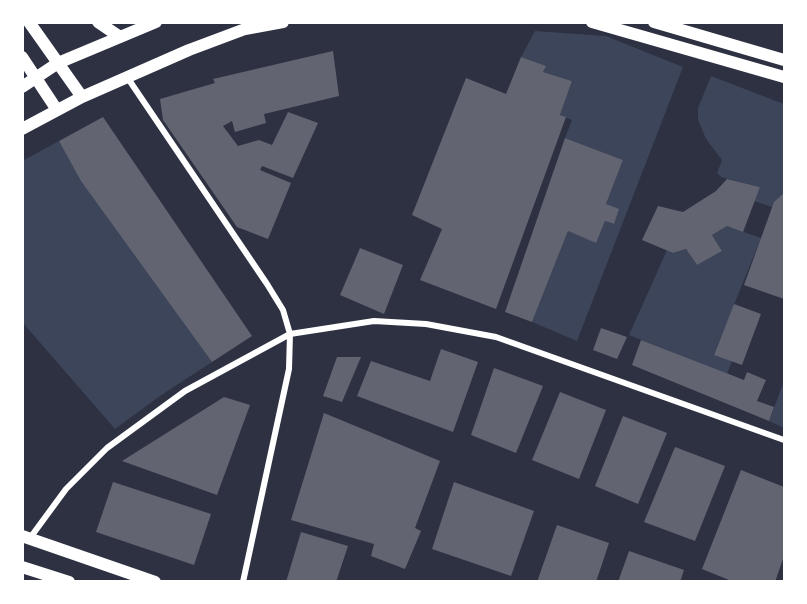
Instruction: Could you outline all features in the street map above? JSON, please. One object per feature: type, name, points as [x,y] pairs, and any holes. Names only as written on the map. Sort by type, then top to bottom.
[{"type":"main road","points":[[29,22],[82,98]]},
{"type":"main road","points":[[98,22],[120,37]]},
{"type":"main road","points":[[22,87],[58,63],[120,37],[135,26],[156,22]]},
{"type":"main road","points":[[22,129],[127,77],[244,26],[284,22]]},
{"type":"main road","points":[[592,22],[784,77]]},
{"type":"main road","points":[[654,22],[784,60]]},
{"type":"main road","points":[[22,57],[57,110]]},
{"type":"main road","points":[[26,537],[155,582]]},
{"type":"main road","points":[[22,567],[69,582]]},
{"type":"street","points":[[127,77],[267,284],[283,310],[290,334],[289,369],[243,582]]},
{"type":"street","points":[[26,537],[66,489],[122,437],[185,391],[290,334],[374,321],[426,324],[496,337],[784,440]]},
{"type":"shaded area","points":[[535,31],[606,36],[683,67],[577,341],[532,322],[568,231],[596,242],[605,221],[613,224],[606,204],[623,160],[565,138],[572,120],[560,115],[572,81],[543,72],[545,66],[521,57]]},
{"type":"shaded area","points":[[711,76],[784,104],[784,193],[772,207],[754,201],[760,187],[721,177],[717,173],[722,160],[706,139],[698,120],[698,108]]},
{"type":"shaded area","points":[[59,141],[212,362],[115,429],[23,323],[22,161]]},
{"type":"shaded area","points":[[727,226],[761,238],[714,354],[732,361],[727,374],[629,335],[667,250],[673,253],[686,249],[697,265],[722,251],[712,235]]},
{"type":"shaded area","points":[[784,381],[784,428],[769,421]]},
{"type":"building","points":[[333,51],[339,96],[264,114],[266,123],[235,132],[232,121],[223,126],[238,146],[259,140],[272,145],[288,112],[318,123],[293,178],[262,166],[260,170],[291,183],[268,239],[237,227],[163,120],[160,99],[215,83],[213,79]]},
{"type":"building","points":[[521,57],[546,66],[543,72],[572,81],[560,115],[566,117],[496,309],[420,280],[442,229],[412,215],[466,78],[506,94]]},
{"type":"building","points":[[103,117],[252,336],[212,362],[81,181],[59,141]]},
{"type":"building","points":[[565,138],[623,160],[606,204],[619,209],[614,224],[605,221],[596,243],[568,231],[532,322],[505,312]]},
{"type":"building","points":[[727,179],[760,187],[743,232],[727,226],[712,235],[722,251],[697,265],[686,249],[673,253],[642,240],[658,206],[683,212],[716,191]]},
{"type":"building","points":[[784,193],[784,299],[744,285],[774,202]]},
{"type":"building","points":[[360,248],[403,265],[384,314],[340,295]]},
{"type":"building","points":[[734,304],[761,314],[742,365],[714,355]]},
{"type":"building","points":[[601,328],[627,337],[617,359],[593,350]]},
{"type":"building","points":[[641,340],[744,380],[747,372],[766,380],[757,401],[774,407],[769,421],[632,365]]},
{"type":"building","points":[[441,349],[478,362],[453,432],[357,396],[371,361],[430,381]]},
{"type":"building","points":[[337,357],[361,357],[342,402],[323,396]]},
{"type":"building","points":[[494,368],[543,386],[516,453],[471,435]]},
{"type":"building","points":[[560,392],[606,410],[579,479],[532,460]]},
{"type":"building","points":[[224,397],[250,405],[217,495],[122,461]]},
{"type":"building","points":[[324,413],[440,461],[415,528],[421,531],[405,569],[371,556],[374,544],[291,520]]},
{"type":"building","points":[[623,416],[667,433],[638,504],[595,486]]},
{"type":"building","points":[[675,447],[725,466],[695,541],[644,522]]},
{"type":"building","points":[[741,470],[784,487],[784,556],[775,582],[734,582],[702,569]]},
{"type":"building","points":[[113,482],[211,514],[194,565],[96,532]]},
{"type":"building","points":[[454,482],[534,511],[511,576],[432,549]]},
{"type":"building","points":[[557,525],[609,543],[596,582],[537,582]]},
{"type":"building","points":[[301,532],[348,546],[336,582],[286,582]]},
{"type":"building","points":[[629,551],[684,570],[680,582],[618,582]]}]
